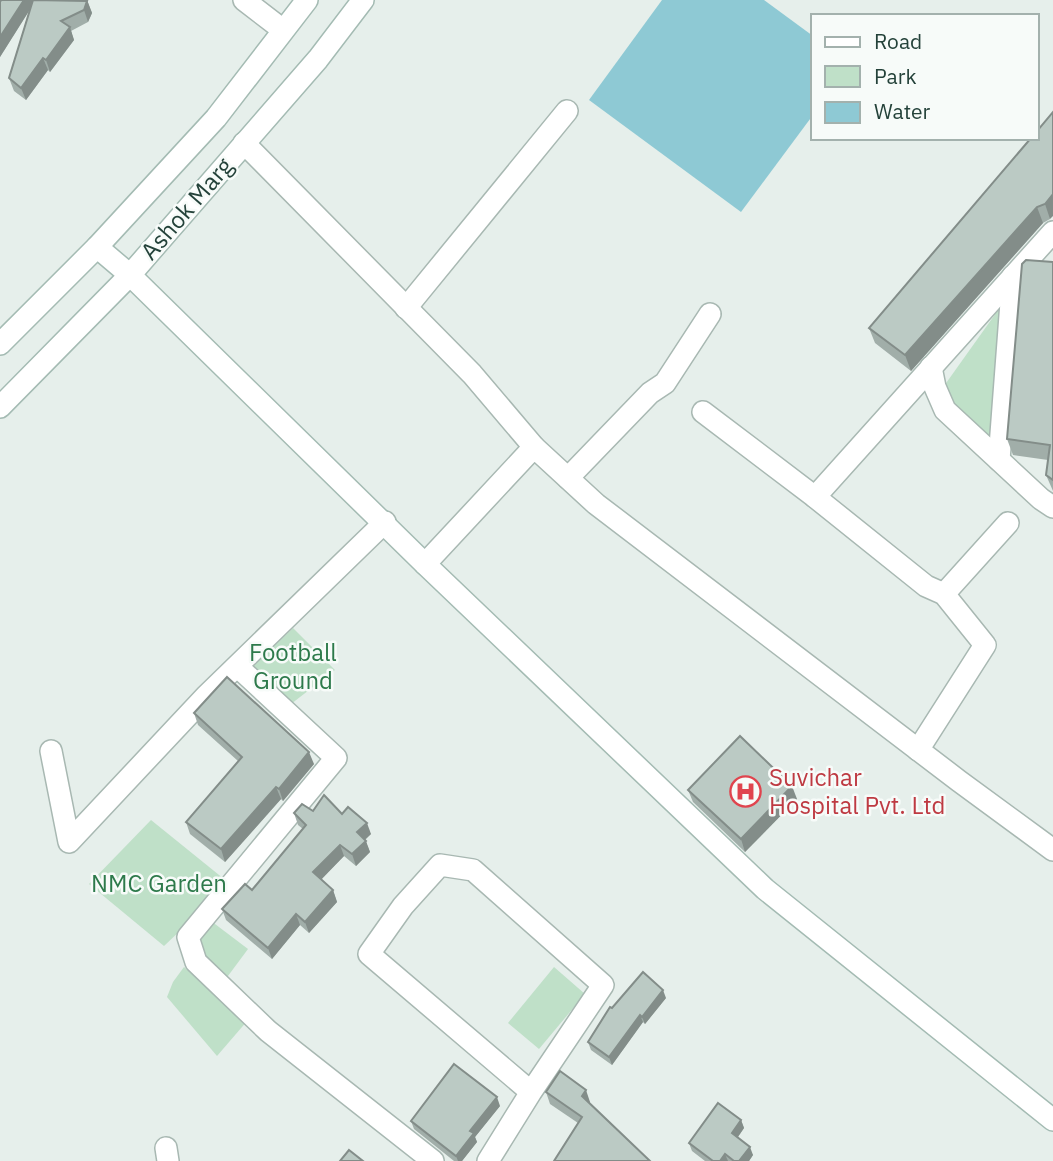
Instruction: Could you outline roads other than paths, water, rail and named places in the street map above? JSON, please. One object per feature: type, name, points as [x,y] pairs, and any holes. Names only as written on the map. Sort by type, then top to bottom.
[{"type":"street","points":[[244,0],[283,30]]},
{"type":"street","name":"Ashok Marg","points":[[0,344],[97,247],[216,118],[307,0]]},
{"type":"street","name":"Ashok Marg","points":[[0,407],[130,275],[318,59],[363,0]]},
{"type":"street","points":[[406,308],[567,111]]},
{"type":"street","points":[[244,143],[472,374],[534,447],[596,504],[1053,850]]},
{"type":"street","points":[[815,497],[1053,232]]},
{"type":"street","points":[[97,247],[130,275],[425,564],[765,889],[1053,1120]]},
{"type":"street","points":[[999,460],[1013,276]]},
{"type":"street","points":[[568,478],[650,393],[665,383],[710,314]]},
{"type":"street","points":[[931,367],[939,401],[945,410],[1053,508]]},
{"type":"street","points":[[703,412],[926,586],[944,594],[985,645],[918,750]]},
{"type":"street","points":[[425,564],[534,447]]},
{"type":"street","points":[[51,751],[69,842],[207,695],[385,522]]},
{"type":"street","points":[[944,594],[1008,523]]},
{"type":"street","points":[[238,667],[336,758],[188,937],[196,962],[268,1031],[433,1161]]},
{"type":"street","points":[[488,1161],[603,985],[473,870],[440,864],[403,906],[369,954],[531,1092]]},
{"type":"water","points":[[662,0],[764,0],[811,35],[811,118],[741,212],[589,100]]},
{"type":"place","name":"Suvichar Hospital Pvt. Ltd","points":[[746,792]]},
{"type":"park label","name":"Football Ground","points":[[293,667]]},
{"type":"park label","name":"NMC Garden","points":[[159,884]]}]
